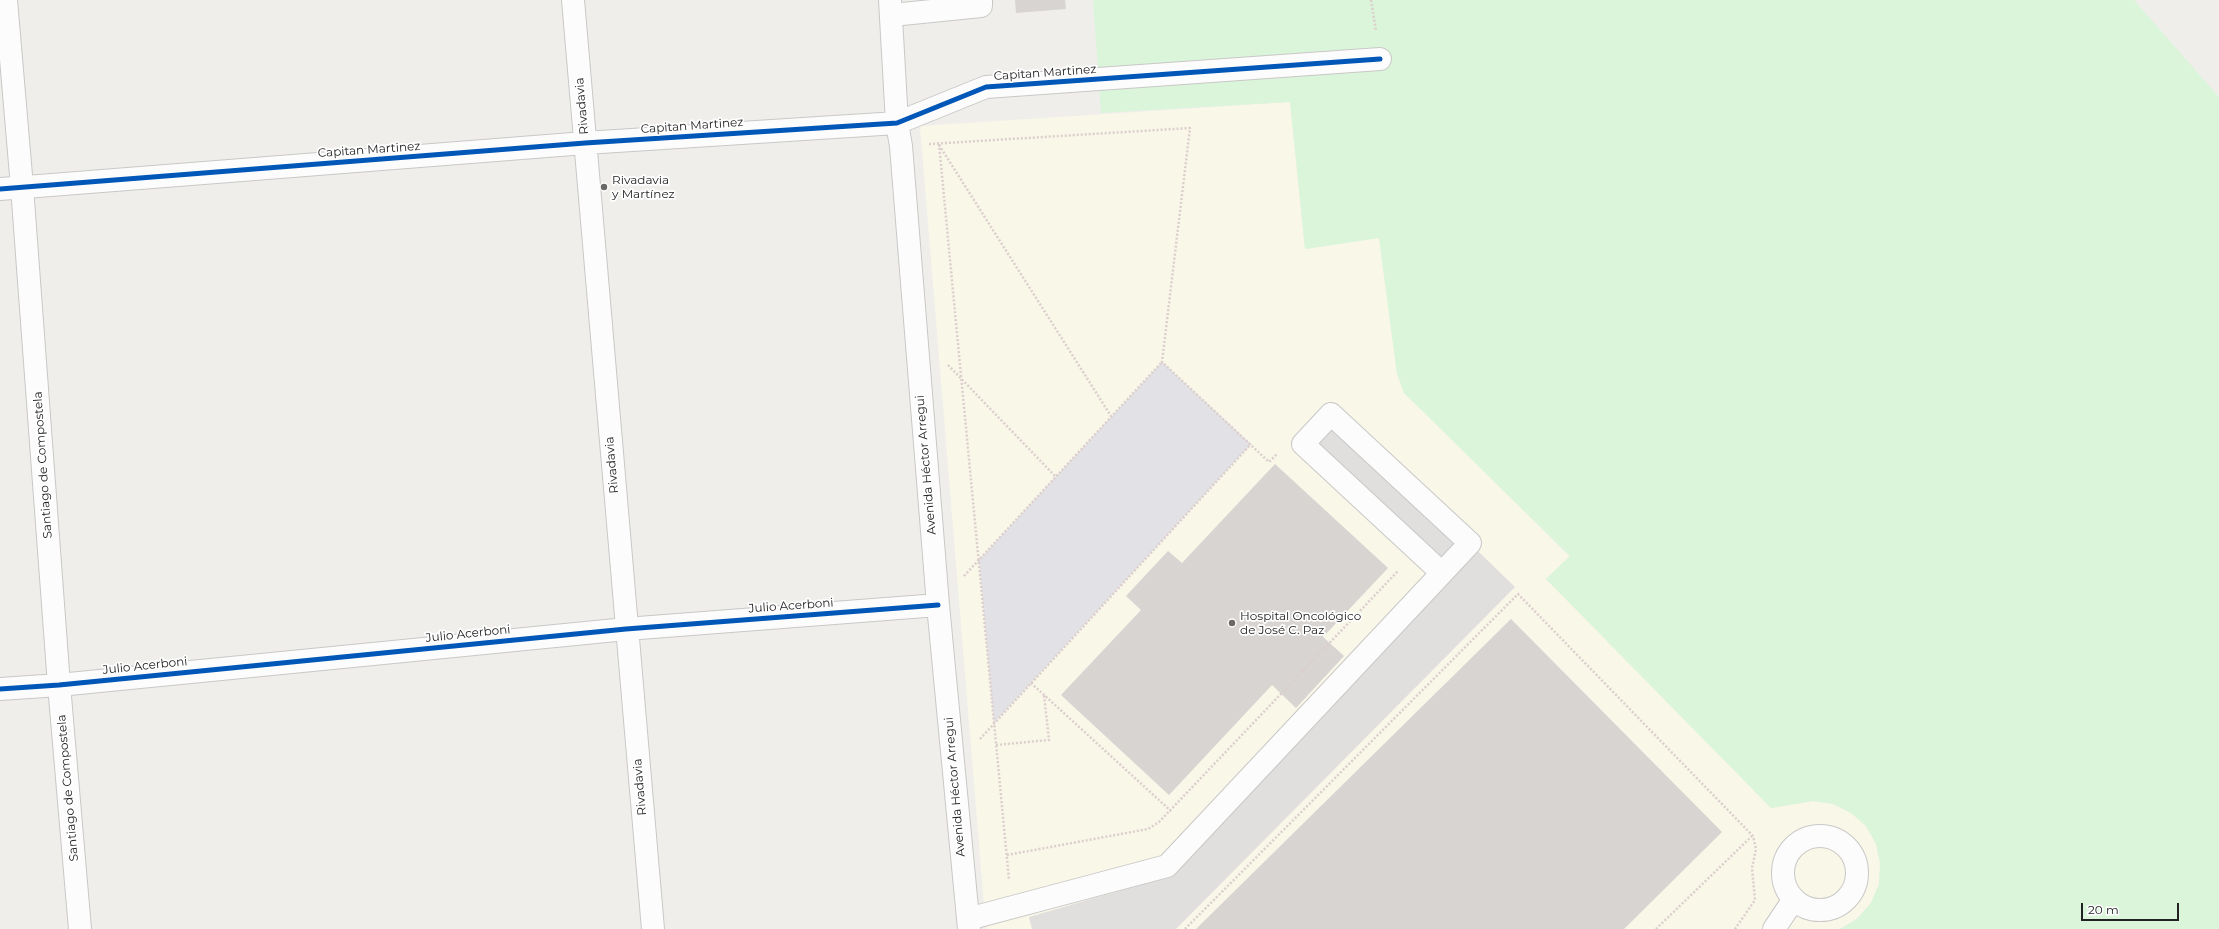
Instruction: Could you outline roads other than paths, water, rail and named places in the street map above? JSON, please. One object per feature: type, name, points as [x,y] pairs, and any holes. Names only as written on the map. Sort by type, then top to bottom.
[{"type":"street","name":"Santiago de Compostela","points":[[6,0],[22,187],[59,685],[80,929]]},
{"type":"street","name":"Rivadavia","points":[[573,0],[653,929]]},
{"type":"street","points":[[891,8],[981,6],[981,0]]},
{"type":"street","name":"Avenida Héctor Arregui","points":[[891,8],[897,123],[901,146],[938,605],[968,924]]},
{"type":"street","name":"Capitan Martinez","points":[[0,189],[585,143],[897,123],[986,87],[1380,59]]},
{"type":"street","points":[[968,924],[1012,907],[1167,866],[1442,574],[1470,543],[1331,414],[1303,444],[1442,574]]},
{"type":"street","name":"Julio Acerboni","points":[[0,689],[59,685],[626,629],[938,605]]},
{"type":"street","points":[[1774,929],[1794,899]]},
{"type":"place","name":"Rivadavia y Martínez","points":[[604,187]]},
{"type":"place","name":"Hospital Oncológico de José C. Paz","points":[[1232,623]]}]
